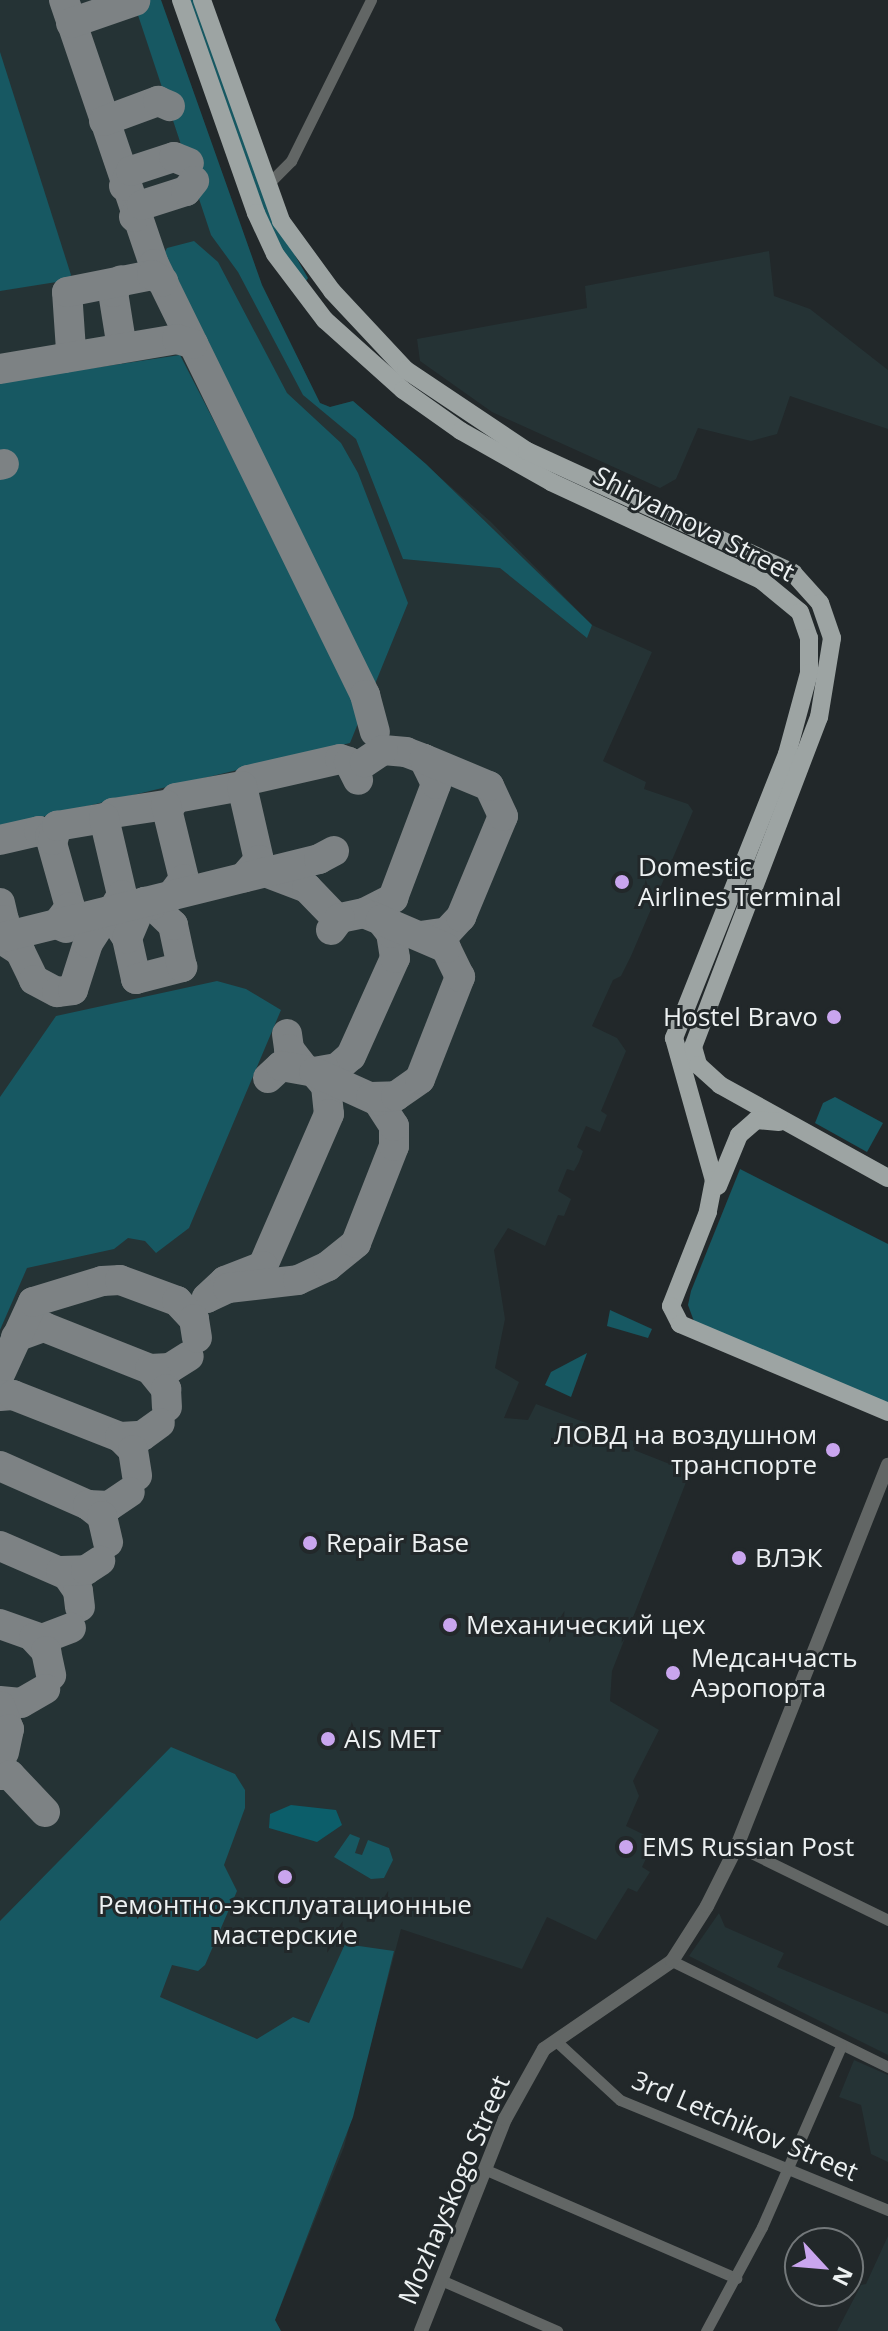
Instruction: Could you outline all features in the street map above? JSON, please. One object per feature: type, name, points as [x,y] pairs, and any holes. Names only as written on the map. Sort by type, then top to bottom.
[{"type":"main road","name":"Shiryamova Street","points":[[181,0],[256,213],[297,288],[364,356],[432,411],[499,454],[781,592],[805,623],[809,673],[787,754],[674,1038],[681,1075],[713,1171],[708,1212],[672,1298],[675,1318],[888,1412]]},
{"type":"main road","name":"Shiryamova Street","points":[[202,0],[281,221],[315,269],[373,336],[434,392],[503,437],[793,573],[820,603],[832,638],[819,717],[693,1047],[707,1076],[888,1178]]},
{"type":"main road","points":[[297,288],[315,291],[320,280],[315,269]]},
{"type":"main road","points":[[364,356],[347,332],[355,326],[373,336]]},
{"type":"main road","points":[[708,1212],[739,1135],[766,1118],[794,1125]]},
{"type":"street","points":[[267,185],[291,161],[371,0]]},
{"type":"street","name":"Mozhayskogo Street","points":[[421,2331],[484,2169],[523,2083],[544,2049],[672,1961],[707,1906],[737,1846],[888,1465]]},
{"type":"street","points":[[737,1846],[888,1920]]},
{"type":"street","points":[[672,1961],[888,2067]]},
{"type":"street","name":"3rd Letchikov Street","points":[[556,2041],[620,2100],[789,2166],[888,2210]]},
{"type":"street","points":[[706,2331],[736,2278],[841,2046]]},
{"type":"street","points":[[484,2169],[736,2278]]},
{"type":"street","points":[[441,2280],[557,2331]]},
{"type":"shaded area","points":[[0,0],[161,0],[262,285],[320,403],[330,407],[353,401],[491,522],[592,625],[652,652],[603,761],[646,782],[644,789],[688,804],[693,811],[631,956],[621,976],[613,980],[592,1026],[617,1038],[626,1051],[601,1111],[607,1115],[600,1132],[586,1126],[577,1147],[583,1151],[579,1162],[574,1171],[567,1169],[558,1191],[571,1199],[564,1216],[558,1215],[545,1246],[508,1228],[494,1250],[505,1319],[495,1368],[519,1382],[504,1418],[528,1420],[536,1404],[636,1442],[634,1450],[690,1472],[612,1671],[610,1701],[659,1730],[633,1781],[639,1796],[626,1826],[655,1840],[642,1867],[650,1872],[637,1892],[628,1888],[596,1940],[547,1917],[522,1969],[401,1929],[344,2147],[275,2320],[281,2331],[0,2331]]},
{"type":"shaded area","points":[[133,0],[161,0],[262,285],[320,403],[330,407],[353,401],[426,464],[592,625],[587,638],[500,568],[403,559],[356,439],[303,395],[238,272],[211,235]]},
{"type":"shaded area","points":[[188,0],[195,0],[269,210],[308,278],[304,284],[261,215]]},
{"type":"shaded area","points":[[0,52],[71,275],[69,280],[0,291]]},
{"type":"shaded area","points":[[194,241],[218,262],[287,393],[341,443],[358,473],[408,603],[375,684],[162,257],[167,248]]},
{"type":"shaded area","points":[[769,251],[774,296],[810,309],[888,370],[888,429],[790,396],[777,434],[751,441],[698,428],[676,479],[660,488],[492,412],[420,361],[417,339],[587,308],[585,286]]},
{"type":"shaded area","points":[[180,355],[363,711],[350,743],[0,827],[0,474],[15,471],[12,453],[0,454],[0,382]]},
{"type":"shaded area","points":[[217,981],[246,989],[281,1010],[189,1228],[156,1253],[145,1241],[128,1238],[114,1249],[27,1268],[0,1330],[0,1097],[56,1016]]},
{"type":"shaded area","points":[[835,1097],[883,1123],[867,1152],[815,1123],[823,1103]]},
{"type":"shaded area","points":[[740,1169],[888,1244],[888,1404],[695,1324],[688,1305],[691,1291]]},
{"type":"shaded area","points":[[610,1310],[652,1329],[648,1338],[607,1326]]},
{"type":"shaded area","points":[[587,1353],[571,1397],[545,1385],[551,1372]]},
{"type":"shaded area","points":[[171,1747],[235,1774],[245,1790],[245,1808],[224,1865],[237,1891],[205,1965],[198,1971],[172,1965],[160,1997],[257,2039],[293,2017],[309,2023],[345,1944],[394,1951],[353,2117],[275,2320],[281,2331],[0,2331],[0,1921]]},
{"type":"shaded area","points":[[291,1805],[336,1810],[342,1825],[317,1842],[269,1828],[270,1814]]},
{"type":"shaded area","points":[[350,1834],[360,1838],[355,1853],[362,1855],[368,1840],[389,1848],[393,1860],[384,1878],[371,1879],[334,1857]]},
{"type":"shaded area","points":[[719,1913],[725,1927],[784,1953],[777,1967],[888,2014],[888,2055],[689,1956]]},
{"type":"shaded area","points":[[854,2060],[888,2075],[888,2162],[871,2154],[861,2105],[839,2097]]},
{"type":"shaded area","points":[[888,2236],[888,2331],[837,2331],[850,2307],[864,2307],[866,2284]]},
{"type":"taxiway","points":[[64,0],[154,264],[365,695],[375,732]]},
{"type":"taxiway","points":[[71,23],[135,1]]},
{"type":"taxiway","points":[[104,121],[158,101],[170,106]]},
{"type":"taxiway","points":[[124,186],[131,171],[174,157],[189,163]]},
{"type":"taxiway","points":[[134,217],[142,205],[186,191],[194,181]]},
{"type":"taxiway","points":[[64,358],[71,350],[67,292],[152,275],[163,281]]},
{"type":"taxiway","points":[[117,349],[121,342],[113,292],[121,280]]},
{"type":"taxiway","points":[[0,369],[177,339],[193,344]]},
{"type":"taxiway","points":[[0,465],[4,464]]},
{"type":"taxiway","points":[[364,913],[393,898],[436,784],[424,759],[406,752],[383,750],[365,762]]},
{"type":"taxiway","points":[[244,788],[248,780],[340,759],[349,762],[358,780]]},
{"type":"taxiway","points":[[420,936],[447,932],[461,917],[503,816],[489,786],[424,759]]},
{"type":"taxiway","points":[[169,808],[176,798],[242,786],[259,860],[244,877]]},
{"type":"taxiway","points":[[106,821],[113,813],[166,805],[184,879],[172,895]]},
{"type":"taxiway","points":[[53,840],[57,826],[104,818],[122,895],[113,910]]},
{"type":"taxiway","points":[[0,840],[39,831],[50,836],[70,907],[57,924],[66,928]]},
{"type":"taxiway","points":[[0,938],[319,859],[334,851]]},
{"type":"taxiway","points":[[265,872],[307,888],[332,914]]},
{"type":"taxiway","points":[[0,938],[20,951],[34,980],[57,992],[73,990],[88,943],[109,911],[127,938],[136,979],[182,967],[173,925],[152,905],[145,902],[140,908],[127,938]]},
{"type":"taxiway","points":[[0,903],[4,920],[0,929]]},
{"type":"taxiway","points":[[314,1072],[337,1068],[351,1056],[395,958],[391,933],[381,920],[364,913],[340,918],[331,930]]},
{"type":"taxiway","points":[[371,1097],[396,1096],[420,1079],[460,977],[446,948],[381,920]]},
{"type":"taxiway","points":[[287,1034],[289,1049],[303,1067]]},
{"type":"taxiway","points":[[268,1078],[281,1066],[314,1072],[326,1086],[329,1114],[263,1266],[225,1281],[207,1298],[228,1288],[298,1280],[328,1266],[356,1243],[394,1146],[394,1126],[378,1101],[314,1072]]},
{"type":"taxiway","points":[[0,1374],[33,1302],[102,1281],[120,1280],[177,1301],[194,1319],[197,1338]]},
{"type":"taxiway","points":[[16,1337],[44,1327],[150,1369],[170,1368],[189,1356]]},
{"type":"taxiway","points":[[150,1369],[166,1389],[167,1407]]},
{"type":"taxiway","points":[[0,1396],[13,1395],[120,1437],[142,1436],[160,1423]]},
{"type":"taxiway","points":[[120,1437],[133,1450],[137,1476]]},
{"type":"taxiway","points":[[0,1466],[88,1505],[109,1506],[130,1492]]},
{"type":"taxiway","points":[[88,1505],[102,1516],[108,1542]]},
{"type":"taxiway","points":[[0,1546],[67,1575],[78,1591],[80,1607]]},
{"type":"taxiway","points":[[61,1571],[86,1570],[100,1561]]},
{"type":"taxiway","points":[[0,1624],[42,1639],[71,1628]]},
{"type":"taxiway","points":[[34,1638],[46,1651],[51,1675]]},
{"type":"taxiway","points":[[0,1701],[21,1703],[45,1689]]},
{"type":"taxiway","points":[[0,1706],[9,1729],[4,1752]]},
{"type":"taxiway","points":[[0,1775],[10,1775],[45,1812]]},
{"type":"place","name":"Domestic Airlines Terminal","points":[[622,882]]},
{"type":"place","name":"Hostel Bravo","points":[[834,1017]]},
{"type":"place","name":"ЛОВД на воздушном транспорте","points":[[833,1450]]},
{"type":"place","name":"Repair Base","points":[[310,1543]]},
{"type":"place","name":"ВЛЭК","points":[[739,1558]]},
{"type":"place","name":"Механический цех","points":[[450,1625]]},
{"type":"place","name":"Медсанчасть Аэропорта","points":[[673,1673]]},
{"type":"place","name":"AIS MET","points":[[328,1739]]},
{"type":"place","name":"EMS Russian Рost","points":[[626,1847]]},
{"type":"place","name":"Ремонтно-эксплуатационные мастерские","points":[[285,1877]]}]
